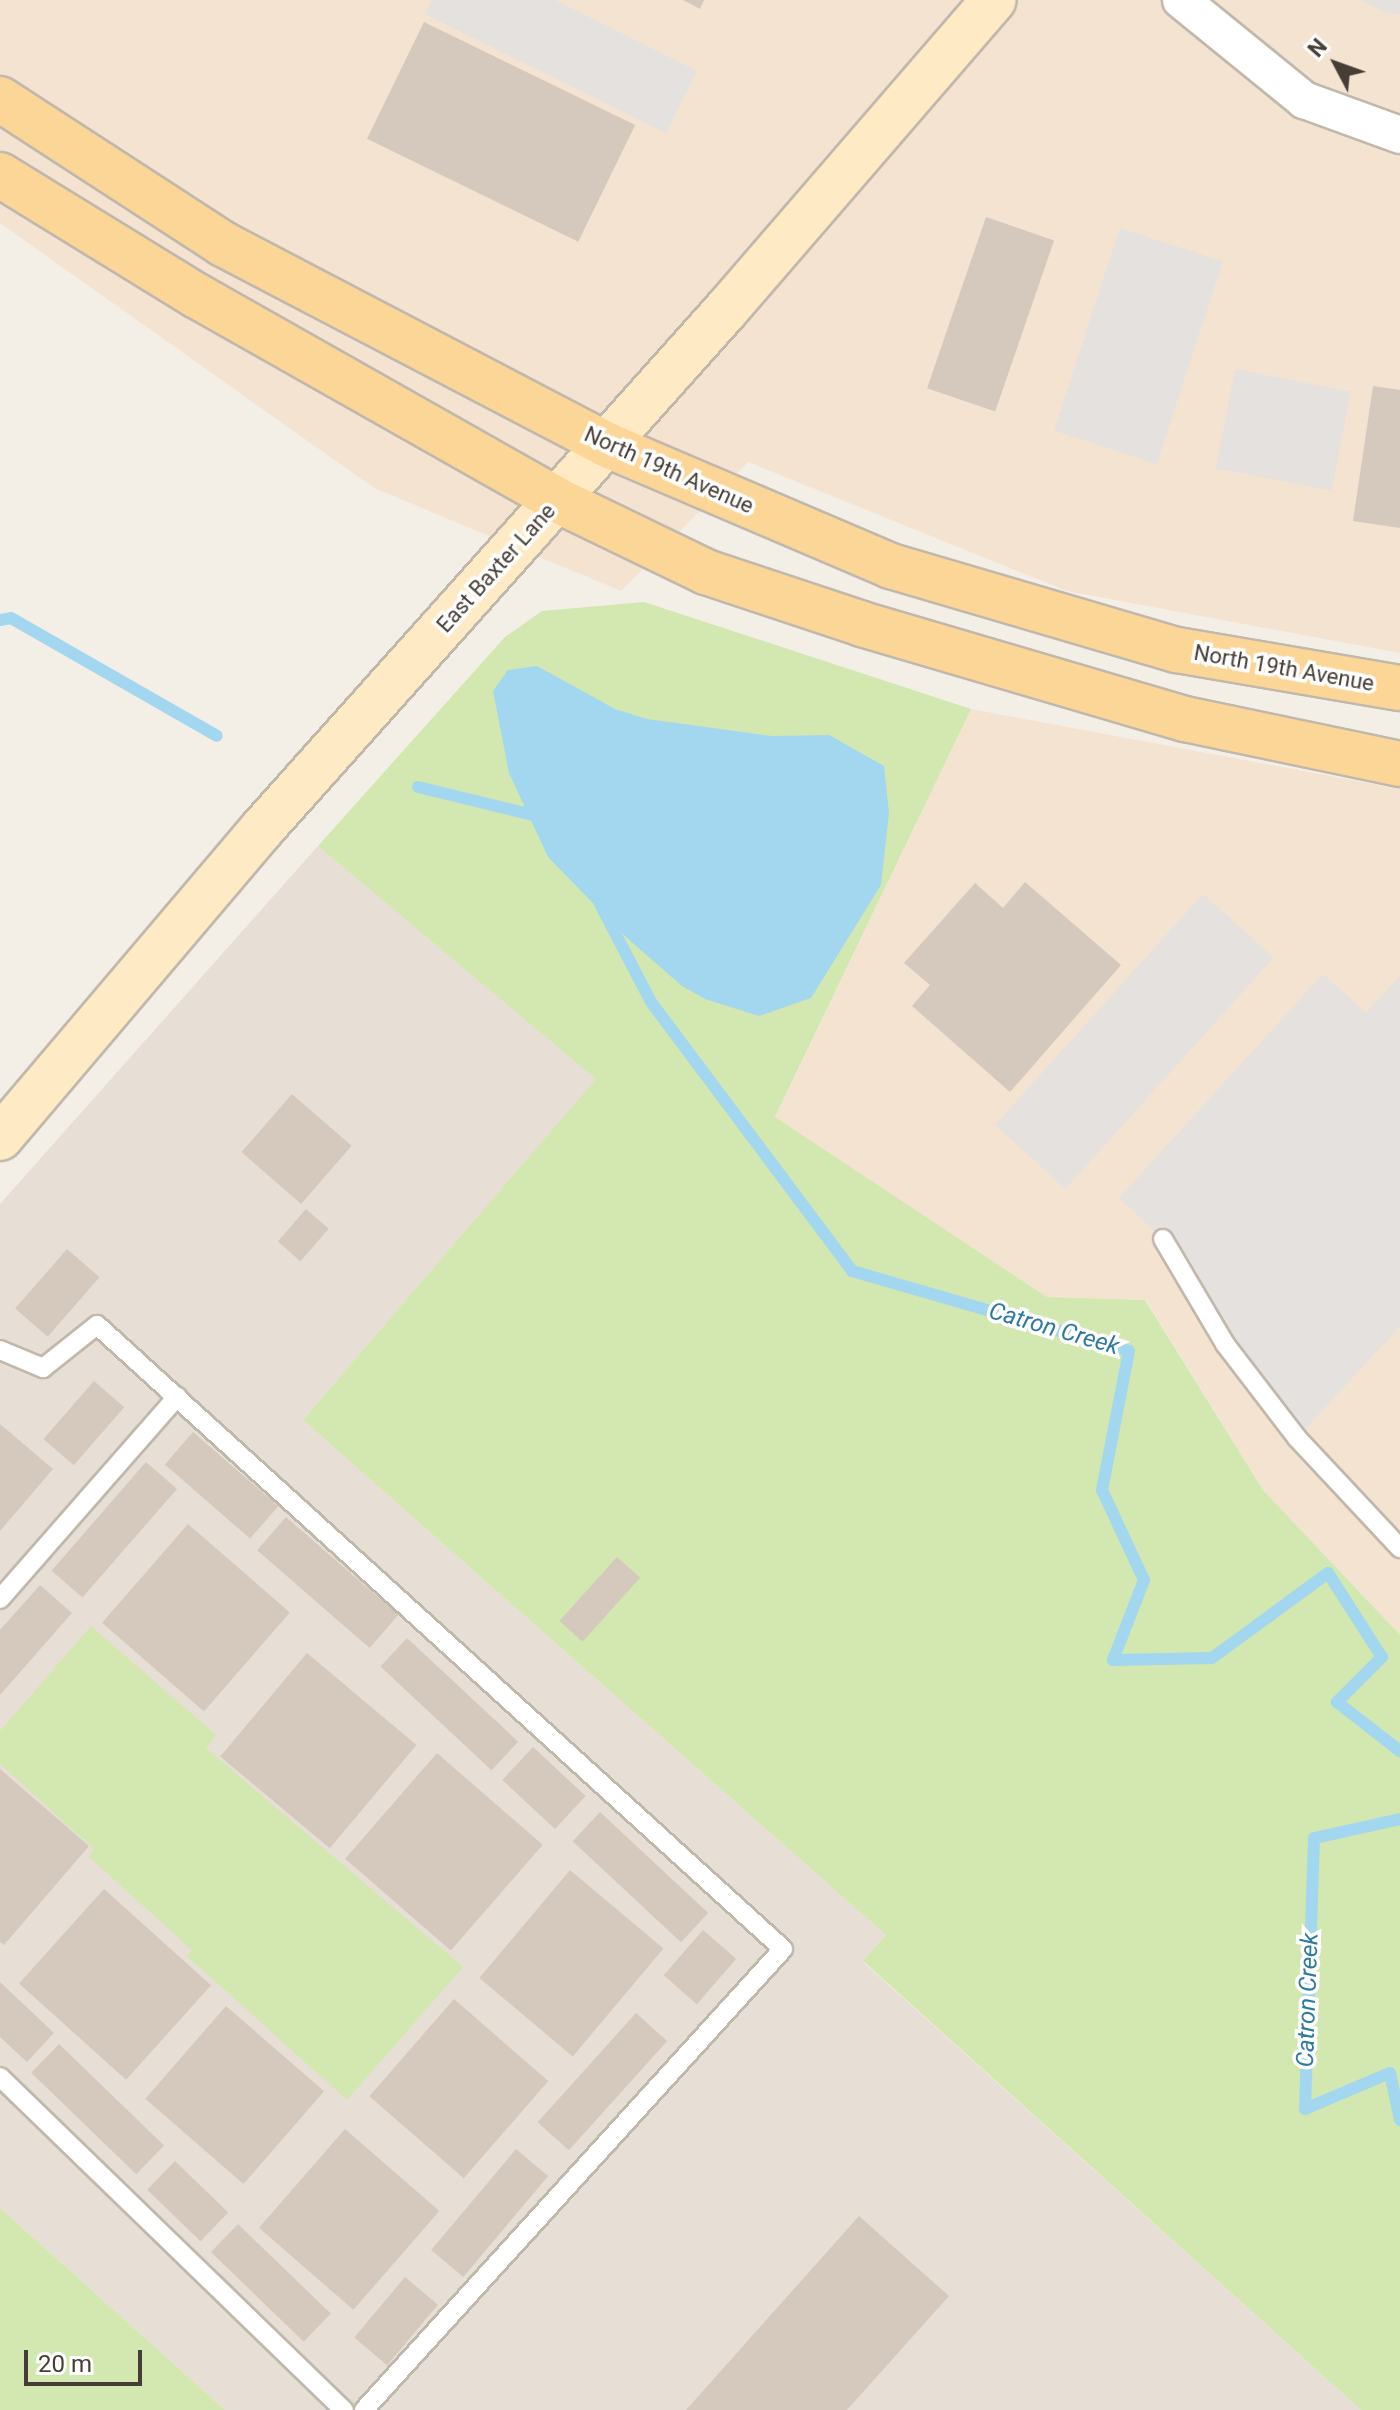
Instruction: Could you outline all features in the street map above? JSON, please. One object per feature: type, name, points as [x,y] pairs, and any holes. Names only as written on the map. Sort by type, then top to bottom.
[{"type":"main road","name":"East Baxter Lane","points":[[0,1138],[262,829],[557,500],[994,0]]},
{"type":"main road","name":"North 19th Avenue","points":[[0,99],[223,244],[605,444],[891,566],[1177,650],[1400,688]]},
{"type":"main road","points":[[0,175],[197,296],[557,500],[706,572],[862,624],[1185,719],[1400,764]]},
{"type":"street","points":[[1181,0],[1304,100],[1400,135]]},
{"type":"lane","points":[[1163,1239],[1225,1344],[1297,1438],[1400,1548]]},
{"type":"lane","points":[[0,1350],[43,1368],[97,1325],[783,1949],[364,2410]]},
{"type":"lane","points":[[0,1599],[177,1397]]},
{"type":"lane","points":[[0,2077],[344,2410]]},
{"type":"shaded area","points":[[0,0],[1400,0],[1400,653],[1067,591],[748,462],[621,591],[374,488],[0,223]]},
{"type":"shaded area","points":[[432,0],[555,0],[697,71],[666,133],[425,14]]},
{"type":"shaded area","points":[[1361,0],[1400,0],[1400,15],[1385,12]]},
{"type":"shaded area","points":[[1120,228],[1223,261],[1157,464],[1054,431]]},
{"type":"shaded area","points":[[1235,369],[1351,392],[1332,491],[1216,468]]},
{"type":"shaded area","points":[[971,709],[1400,789],[1400,1635],[1263,1490],[1146,1300],[1047,1297],[775,1118]]},
{"type":"shaded area","points":[[318,846],[597,1079],[303,1420],[886,1935],[863,1962],[1361,2410],[225,2410],[0,2208],[0,1204]]},
{"type":"shaded area","points":[[1203,894],[1274,958],[1065,1189],[995,1125]]},
{"type":"shaded area","points":[[1323,974],[1366,1013],[1400,976],[1400,1326],[1297,1438],[1163,1239],[1119,1198]]},
{"type":"green space","points":[[644,602],[971,709],[775,1117],[1047,1297],[1145,1300],[1263,1490],[1400,1635],[1400,2410],[1361,2410],[863,1961],[886,1935],[303,1420],[596,1079],[318,846],[505,637],[542,611]]},
{"type":"green space","points":[[91,1626],[216,1735],[206,1748],[463,1967],[347,2100],[187,1956],[192,1950],[89,1857],[94,1849],[0,1764],[0,1731]]},
{"type":"green space","points":[[0,2208],[225,2410],[0,2410]]},
{"type":"water","points":[[537,666],[615,709],[647,719],[772,736],[829,735],[884,766],[889,813],[881,885],[811,998],[759,1016],[705,999],[682,986],[627,938],[548,857],[509,773],[493,691],[508,670]]},
{"type":"building","points":[[683,0],[704,0],[700,9]]},
{"type":"building","points":[[424,22],[635,125],[578,242],[367,139]]},
{"type":"building","points":[[986,217],[1054,240],[995,412],[927,388]]},
{"type":"building","points":[[1373,386],[1400,390],[1400,528],[1353,521]]},
{"type":"building","points":[[1025,882],[1121,965],[1010,1092],[912,1006],[930,985],[904,963],[975,883],[1003,908]]},
{"type":"building","points":[[292,1094],[352,1146],[301,1204],[241,1152]]},
{"type":"building","points":[[306,1209],[329,1229],[300,1261],[278,1241]]},
{"type":"building","points":[[67,1249],[99,1277],[48,1337],[15,1309]]},
{"type":"building","points":[[94,1381],[124,1407],[74,1465],[43,1439]]},
{"type":"building","points":[[0,1424],[53,1469],[0,1531]]},
{"type":"building","points":[[193,1432],[278,1506],[250,1539],[165,1464]]},
{"type":"building","points":[[146,1462],[177,1489],[82,1598],[52,1571]]},
{"type":"building","points":[[286,1517],[398,1615],[370,1648],[257,1550]]},
{"type":"building","points":[[188,1524],[290,1613],[204,1711],[102,1623]]},
{"type":"building","points":[[617,1557],[640,1578],[582,1642],[559,1621]]},
{"type":"building","points":[[40,1585],[72,1613],[0,1695],[0,1630]]},
{"type":"building","points":[[407,1638],[518,1742],[492,1770],[380,1667]]},
{"type":"building","points":[[307,1653],[417,1745],[330,1848],[220,1756]]},
{"type":"building","points":[[533,1747],[586,1796],[555,1829],[502,1780]]},
{"type":"building","points":[[437,1753],[543,1845],[451,1951],[345,1859]]},
{"type":"building","points":[[0,1769],[89,1846],[4,1945],[0,1942]]},
{"type":"building","points":[[600,1812],[708,1913],[681,1942],[573,1841]]},
{"type":"building","points":[[570,1870],[663,1948],[573,2056],[479,1978]]},
{"type":"building","points":[[104,1889],[211,1985],[126,2080],[19,1983]]},
{"type":"building","points":[[703,1930],[736,1959],[697,2004],[664,1975]]},
{"type":"building","points":[[0,1982],[54,2033],[27,2062],[0,2037]]},
{"type":"building","points":[[454,1999],[548,2081],[464,2178],[369,2096]]},
{"type":"building","points":[[226,2006],[324,2091],[243,2184],[145,2099]]},
{"type":"building","points":[[636,2013],[667,2041],[569,2150],[538,2122]]},
{"type":"building","points":[[59,2044],[164,2145],[136,2174],[31,2073]]},
{"type":"building","points":[[345,2129],[439,2211],[353,2310],[259,2228]]},
{"type":"building","points":[[516,2149],[548,2176],[463,2277],[431,2250]]},
{"type":"building","points":[[175,2161],[228,2212],[200,2241],[147,2190]]},
{"type":"building","points":[[859,2216],[949,2296],[847,2410],[686,2410]]},
{"type":"building","points":[[238,2224],[331,2314],[304,2342],[211,2252]]},
{"type":"building","points":[[405,2277],[438,2305],[387,2365],[354,2338]]},
{"type":"waterway","points":[[0,620],[11,618],[217,736]]},
{"type":"waterway","name":"Catron Creek","points":[[418,787],[541,817]]},
{"type":"waterway","name":"Catron Creek","points":[[600,904],[651,1002],[852,1271],[1129,1351],[1102,1490],[1144,1580],[1113,1660],[1212,1658],[1328,1573],[1382,1657],[1337,1702],[1400,1751]]},
{"type":"waterway","name":"Catron Creek","points":[[1400,1819],[1314,1838],[1305,2109],[1390,2073],[1400,2120]]}]
